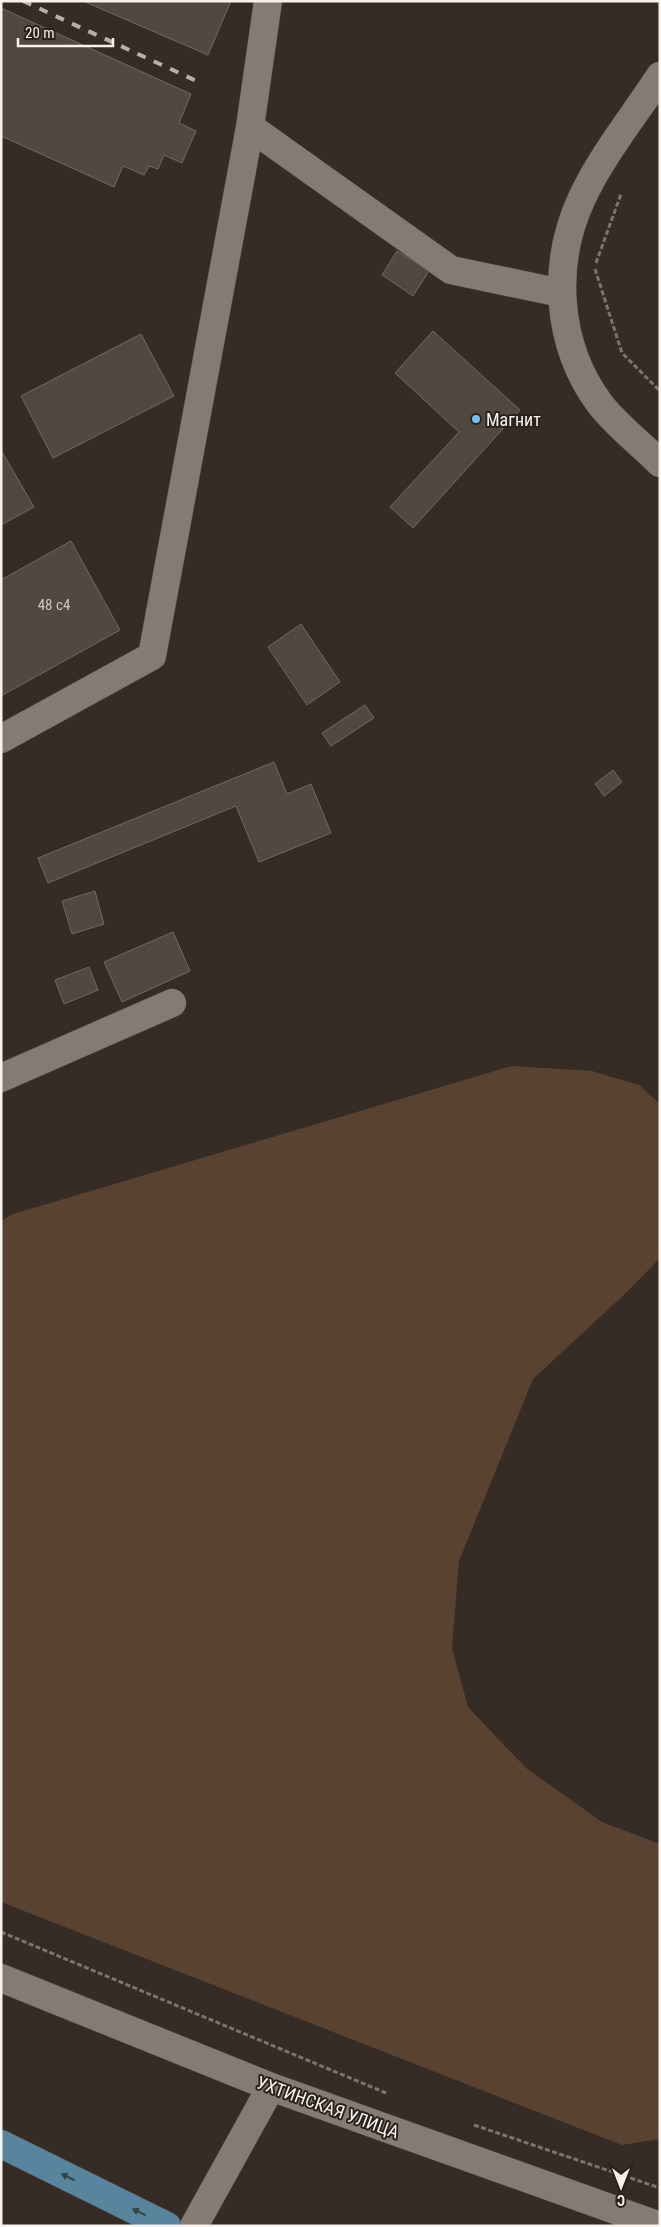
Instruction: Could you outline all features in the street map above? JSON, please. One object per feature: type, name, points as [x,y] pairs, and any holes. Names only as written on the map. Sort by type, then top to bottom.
[{"type":"main road","points":[[1,2144],[167,2226]]},
{"type":"street","points":[[1,739],[152,656],[250,127],[268,1]]},
{"type":"street","points":[[660,76],[596,173],[582,199],[564,260],[561,293],[564,322],[572,350],[584,378],[601,404],[660,463]]},
{"type":"street","points":[[250,127],[451,270],[561,293]]},
{"type":"street","points":[[1,1078],[172,1003]]},
{"type":"street","name":"УХТИНСКАЯ УЛИЦА","points":[[1,1978],[271,2087],[660,2226]]},
{"type":"street","points":[[194,2226],[271,2087]]},
{"type":"path","points":[[622,190],[595,267],[622,353],[660,391]]},
{"type":"path","points":[[1,1932],[386,2094]]},
{"type":"path","points":[[471,2124],[660,2188]]},
{"type":"shaded area","points":[[512,1066],[592,1071],[639,1085],[660,1104],[660,1258],[627,1292],[533,1379],[459,1561],[452,1648],[468,1707],[526,1768],[602,1822],[660,1844],[660,2139],[622,2145],[1,1902],[1,1221],[13,1214]]},
{"type":"building","points":[[83,1],[231,1],[208,55]]},
{"type":"building","points":[[1,8],[191,94],[179,123],[196,131],[182,163],[164,155],[158,169],[149,166],[144,175],[123,166],[114,187],[1,136]]},
{"type":"building","points":[[397,251],[429,271],[413,296],[382,275]]},
{"type":"building","points":[[433,331],[520,410],[413,528],[390,507],[459,432],[395,373]]},
{"type":"building","points":[[141,334],[174,396],[53,458],[21,396]]},
{"type":"building","points":[[1,450],[34,507],[1,525]]},
{"type":"building","points":[[71,541],[120,630],[1,696],[1,580]]},
{"type":"building","points":[[301,624],[340,682],[307,705],[268,647]]},
{"type":"building","points":[[365,705],[374,718],[331,746],[322,733]]},
{"type":"building","points":[[274,762],[287,794],[311,784],[331,833],[259,862],[236,806],[48,883],[38,858]]},
{"type":"building","points":[[613,770],[622,782],[604,796],[595,784]]},
{"type":"building","points":[[95,891],[104,924],[72,934],[62,901]]},
{"type":"building","points":[[173,932],[190,971],[122,1002],[104,962]]},
{"type":"building","points":[[89,967],[98,990],[64,1004],[55,980]]},
{"type":"railway","points":[[23,1],[201,83]]},
{"type":"place","name":"Магнит","points":[[476,419]]}]
